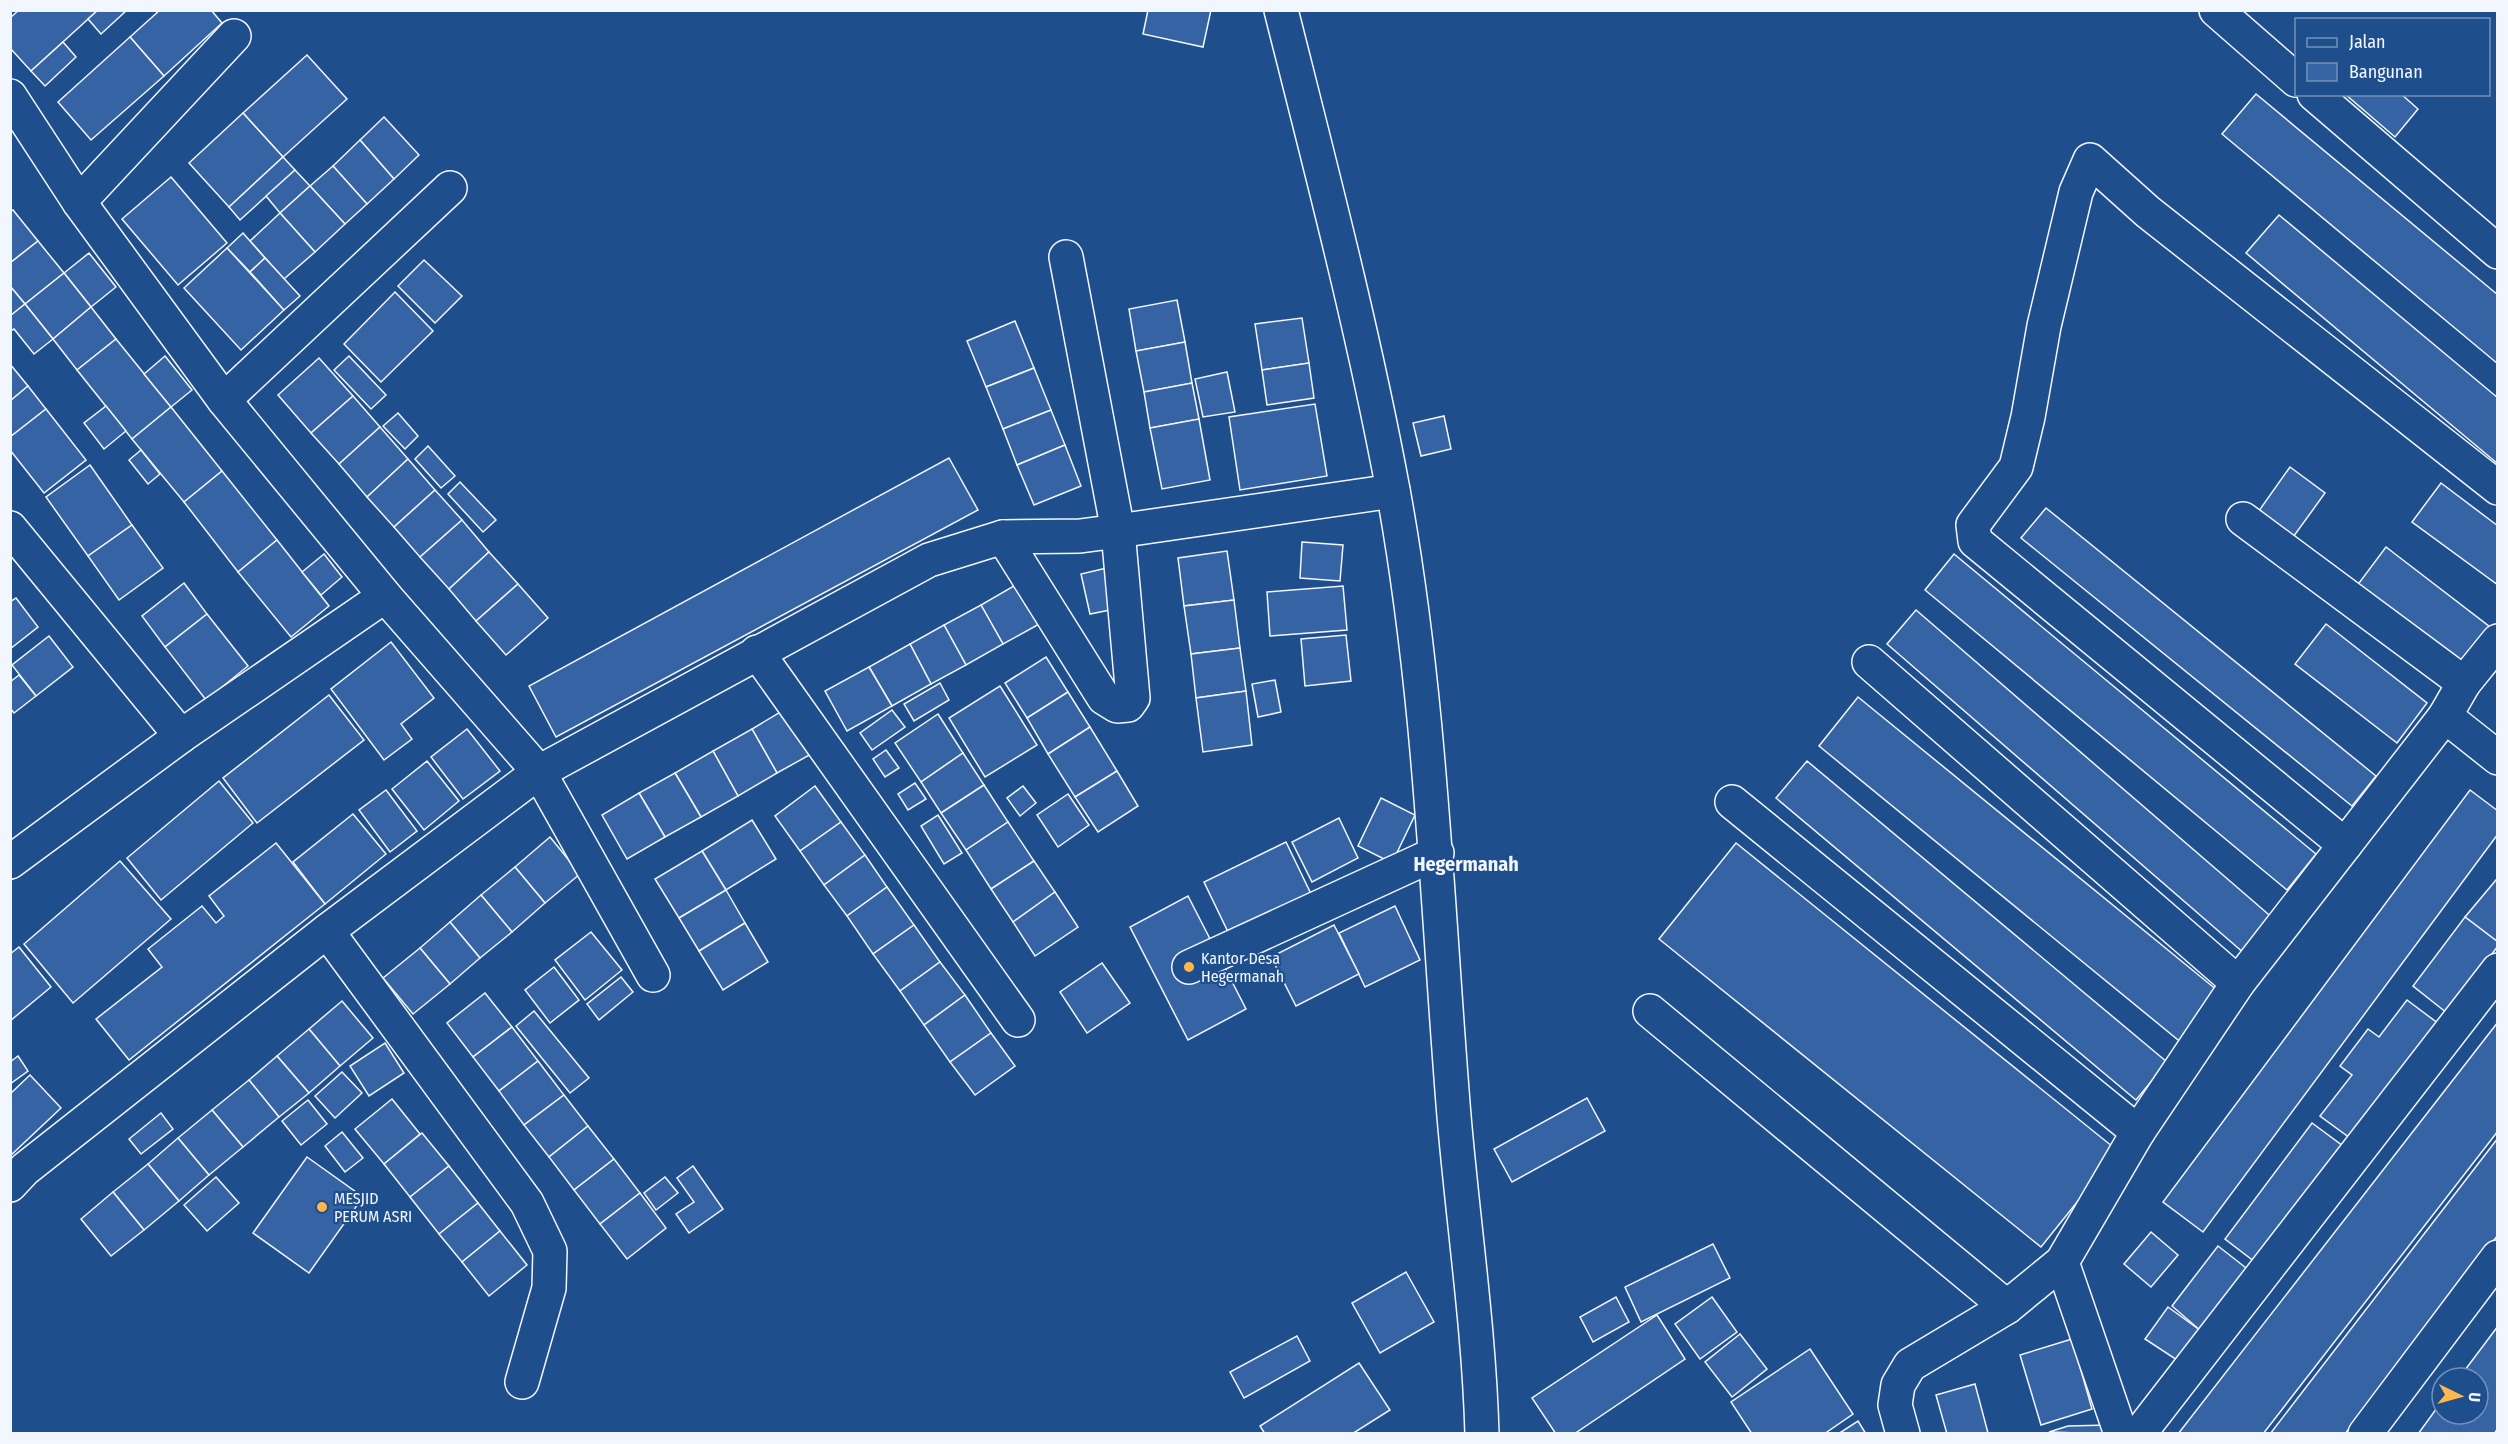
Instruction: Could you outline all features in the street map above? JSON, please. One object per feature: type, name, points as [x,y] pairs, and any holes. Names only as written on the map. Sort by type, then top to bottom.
[{"type":"street","points":[[1281,10],[1340,245],[1393,491],[1425,715],[1437,853],[1454,1116],[1480,1381],[1482,1434]]},
{"type":"street","points":[[2216,10],[2295,79]]},
{"type":"street","points":[[79,202],[234,36]]},
{"type":"street","points":[[10,96],[79,202],[224,400],[385,596],[539,772],[653,975]]},
{"type":"street","points":[[2316,96],[2498,252]]},
{"type":"street","points":[[2346,844],[1975,541],[1973,525],[2016,467],[2028,417],[2044,326],[2076,192],[2090,160],[2148,212],[2498,488]]},
{"type":"street","points":[[224,400],[450,188]]},
{"type":"street","points":[[1003,537],[1104,698],[1117,706],[1128,705],[1133,698],[1118,531],[1066,257]]},
{"type":"street","points":[[10,1185],[25,1168],[327,931],[539,772],[929,560],[1003,537],[1080,536],[1393,491]]},
{"type":"street","points":[[2243,519],[2464,683]]},
{"type":"street","points":[[10,528],[181,736]]},
{"type":"street","points":[[10,862],[181,736],[385,596]]},
{"type":"street","points":[[1903,1434],[1895,1406],[1898,1385],[1910,1365],[2007,1307],[2062,1262],[2138,1132],[2238,983],[2445,716],[2464,683],[2498,641]]},
{"type":"street","points":[[757,652],[1018,1020]]},
{"type":"street","points":[[1869,662],[2238,983]]},
{"type":"street","points":[[2445,716],[2498,758]]},
{"type":"street","points":[[1732,802],[2138,1132]]},
{"type":"street","points":[[1189,968],[1437,853]]},
{"type":"street","points":[[327,931],[527,1203],[550,1251],[549,1288],[522,1382]]},
{"type":"street","points":[[2139,1434],[2498,970]]},
{"type":"street","points":[[1650,1011],[2007,1307]]},
{"type":"street","points":[[2365,1434],[2498,1257]]},
{"type":"street","points":[[2062,1262],[2121,1434]]},
{"type":"building","points":[[19,10],[98,10],[31,71],[10,48],[10,18]]},
{"type":"building","points":[[98,10],[127,10],[101,34],[88,19]]},
{"type":"building","points":[[160,10],[211,10],[222,23],[164,76],[130,37]]},
{"type":"building","points":[[1148,10],[1211,10],[1203,47],[1143,34]]},
{"type":"building","points":[[130,37],[164,76],[91,140],[58,102]]},
{"type":"building","points":[[63,42],[76,57],[45,86],[31,71]]},
{"type":"building","points":[[307,55],[347,99],[283,157],[243,113]]},
{"type":"building","points":[[2256,94],[2498,295],[2498,364],[2222,134]]},
{"type":"building","points":[[2347,96],[2403,96],[2418,109],[2395,137]]},
{"type":"building","points":[[243,113],[283,157],[229,207],[189,163]]},
{"type":"building","points":[[384,117],[419,155],[394,179],[360,140]]},
{"type":"building","points":[[360,140],[394,179],[367,204],[333,166]]},
{"type":"building","points":[[283,157],[295,170],[240,220],[229,207]]},
{"type":"building","points":[[333,166],[367,204],[345,224],[310,186]]},
{"type":"building","points":[[295,170],[310,186],[280,213],[266,196]]},
{"type":"building","points":[[171,177],[227,243],[178,285],[122,219]]},
{"type":"building","points":[[310,186],[345,224],[315,252],[280,213]]},
{"type":"building","points":[[13,210],[38,241],[10,263],[10,212]]},
{"type":"building","points":[[280,213],[315,252],[284,279],[250,241]]},
{"type":"building","points":[[2279,215],[2498,398],[2498,464],[2246,253]]},
{"type":"building","points":[[243,233],[265,258],[250,272],[227,248]]},
{"type":"building","points":[[38,241],[64,273],[25,304],[10,286],[10,263]]},
{"type":"building","points":[[227,248],[284,310],[241,350],[184,288]]},
{"type":"building","points":[[89,253],[116,287],[91,307],[64,273]]},
{"type":"building","points":[[265,258],[300,296],[284,310],[250,272]]},
{"type":"building","points":[[424,260],[462,296],[435,323],[398,286]]},
{"type":"building","points":[[64,273],[91,307],[53,339],[25,304]]},
{"type":"building","points":[[10,286],[25,304],[10,316]]},
{"type":"building","points":[[395,292],[433,331],[381,382],[344,344]]},
{"type":"building","points":[[1177,300],[1185,342],[1136,351],[1129,309]]},
{"type":"building","points":[[25,304],[53,339],[34,354],[14,329],[10,331],[10,316]]},
{"type":"building","points":[[91,307],[116,339],[77,370],[53,339]]},
{"type":"building","points":[[1302,318],[1309,363],[1262,370],[1255,324]]},
{"type":"building","points":[[1015,321],[1034,368],[986,387],[967,341]]},
{"type":"building","points":[[116,339],[171,407],[132,439],[77,370]]},
{"type":"building","points":[[1185,342],[1192,383],[1144,392],[1136,351]]},
{"type":"building","points":[[165,356],[192,390],[171,407],[144,374]]},
{"type":"building","points":[[349,356],[386,395],[371,409],[334,370]]},
{"type":"building","points":[[319,358],[353,396],[311,433],[278,395]]},
{"type":"building","points":[[1309,363],[1314,398],[1267,405],[1262,370]]},
{"type":"building","points":[[10,364],[28,386],[10,401]]},
{"type":"building","points":[[1034,368],[1051,410],[1003,429],[986,387]]},
{"type":"building","points":[[1227,372],[1235,412],[1203,417],[1195,379]]},
{"type":"building","points":[[1192,383],[1199,419],[1150,428],[1144,392]]},
{"type":"building","points":[[28,386],[46,409],[10,437],[10,401]]},
{"type":"building","points":[[353,396],[380,427],[339,464],[311,433]]},
{"type":"building","points":[[1315,404],[1327,476],[1240,490],[1229,417]]},
{"type":"building","points":[[106,406],[126,431],[104,449],[84,423]]},
{"type":"building","points":[[171,407],[222,471],[184,502],[132,439]]},
{"type":"building","points":[[46,409],[86,460],[44,493],[10,450],[10,437]]},
{"type":"building","points":[[1051,410],[1065,445],[1017,465],[1003,429]]},
{"type":"building","points":[[398,413],[418,436],[405,449],[383,426]]},
{"type":"building","points":[[1444,416],[1451,449],[1421,456],[1413,423]]},
{"type":"building","points":[[1199,419],[1210,480],[1162,489],[1150,428]]},
{"type":"building","points":[[380,427],[408,459],[367,497],[339,464]]},
{"type":"building","points":[[1065,445],[1081,486],[1034,505],[1017,465]]},
{"type":"building","points":[[428,446],[455,476],[441,488],[415,459]]},
{"type":"building","points":[[141,450],[160,474],[148,484],[129,460]]},
{"type":"building","points":[[949,458],[978,510],[556,737],[529,686]]},
{"type":"building","points":[[408,459],[435,490],[394,527],[367,497]]},
{"type":"building","points":[[90,465],[132,525],[88,556],[46,497]]},
{"type":"building","points":[[2290,467],[2325,493],[2291,540],[2256,515]]},
{"type":"building","points":[[222,471],[277,540],[238,572],[184,502]]},
{"type":"building","points":[[460,482],[496,520],[483,532],[448,494]]},
{"type":"building","points":[[2441,483],[2498,526],[2498,585],[2412,522]]},
{"type":"building","points":[[435,490],[462,520],[420,557],[394,527]]},
{"type":"building","points":[[2046,508],[2376,776],[2352,806],[2021,538]]},
{"type":"building","points":[[462,520],[489,552],[449,589],[420,557]]},
{"type":"building","points":[[132,525],[163,568],[119,600],[88,556]]},
{"type":"building","points":[[277,540],[329,606],[291,637],[238,572]]},
{"type":"building","points":[[1302,542],[1343,545],[1340,581],[1300,578]]},
{"type":"building","points":[[2386,547],[2490,627],[2460,667],[2356,587]]},
{"type":"building","points":[[1227,551],[1234,600],[1184,606],[1178,558]]},
{"type":"building","points":[[489,552],[518,584],[476,621],[449,589]]},
{"type":"building","points":[[324,554],[342,577],[321,595],[302,572]]},
{"type":"building","points":[[1954,554],[2316,854],[2287,890],[1925,590]]},
{"type":"building","points":[[1111,567],[1120,608],[1090,614],[1081,574]]},
{"type":"building","points":[[1021,582],[1043,622],[1003,644],[981,605]]},
{"type":"building","points":[[184,583],[207,614],[165,647],[142,616]]},
{"type":"building","points":[[518,584],[548,618],[506,655],[476,621]]},
{"type":"building","points":[[1343,586],[1347,630],[1270,636],[1267,592]]},
{"type":"building","points":[[16,598],[38,627],[10,649],[10,602]]},
{"type":"building","points":[[1234,600],[1240,648],[1191,654],[1184,606]]},
{"type":"building","points":[[981,605],[1003,644],[966,665],[944,625]]},
{"type":"building","points":[[1916,610],[2275,920],[2245,954],[1887,644]]},
{"type":"building","points":[[207,614],[248,666],[206,700],[165,647]]},
{"type":"building","points":[[2326,624],[2427,703],[2397,743],[2295,664]]},
{"type":"building","points":[[944,625],[966,665],[931,684],[910,644]]},
{"type":"building","points":[[1346,635],[1351,681],[1305,686],[1301,639]]},
{"type":"building","points":[[49,636],[73,667],[36,696],[12,665]]},
{"type":"building","points":[[391,642],[434,698],[401,724],[412,739],[384,760],[331,689]]},
{"type":"building","points":[[910,644],[931,684],[892,706],[869,667]]},
{"type":"building","points":[[1240,648],[1246,691],[1196,698],[1191,654]]},
{"type":"building","points":[[1046,657],[1068,692],[1027,718],[1005,683]]},
{"type":"building","points":[[869,667],[892,706],[847,731],[825,691]]},
{"type":"building","points":[[19,675],[36,696],[14,713],[10,708],[10,682]]},
{"type":"building","points":[[1275,680],[1281,712],[1258,717],[1252,684]]},
{"type":"building","points":[[940,683],[949,700],[914,721],[904,704]]},
{"type":"building","points":[[1000,686],[1037,745],[985,777],[949,718]]},
{"type":"building","points":[[1246,691],[1252,745],[1203,752],[1196,698]]},
{"type":"building","points":[[1068,692],[1090,727],[1048,754],[1027,718]]},
{"type":"building","points":[[329,695],[364,740],[257,823],[223,778]]},
{"type":"building","points":[[1858,697],[2223,995],[2183,1044],[1819,746]]},
{"type":"building","points":[[787,708],[813,753],[777,773],[752,729]]},
{"type":"building","points":[[892,710],[905,727],[872,750],[860,733]]},
{"type":"building","points":[[938,714],[963,753],[921,782],[895,743]]},
{"type":"building","points":[[1090,727],[1117,771],[1075,797],[1048,754]]},
{"type":"building","points":[[467,729],[500,771],[463,799],[431,757]]},
{"type":"building","points":[[752,729],[777,773],[738,796],[713,751]]},
{"type":"building","points":[[886,750],[899,768],[885,777],[873,759]]},
{"type":"building","points":[[713,751],[738,796],[701,817],[675,773]]},
{"type":"building","points":[[963,753],[984,785],[941,813],[921,782]]},
{"type":"building","points":[[427,761],[459,801],[424,830],[392,789]]},
{"type":"building","points":[[1807,761],[2167,1062],[2136,1100],[1776,798]]},
{"type":"building","points":[[1117,771],[1138,806],[1098,832],[1075,797]]},
{"type":"building","points":[[675,773],[701,817],[665,837],[639,793]]},
{"type":"building","points":[[219,781],[253,823],[161,900],[127,858]]},
{"type":"building","points":[[915,783],[926,799],[908,810],[898,794]]},
{"type":"building","points":[[984,785],[1008,822],[966,850],[941,813]]},
{"type":"building","points":[[815,786],[841,822],[800,851],[775,816]]},
{"type":"building","points":[[1023,786],[1036,803],[1020,816],[1007,798]]},
{"type":"building","points":[[386,790],[417,831],[390,852],[359,810]]},
{"type":"building","points":[[2470,790],[2498,811],[2498,834],[2203,1232],[2163,1202]]},
{"type":"building","points":[[639,793],[665,837],[627,859],[602,815]]},
{"type":"building","points":[[1068,794],[1089,825],[1058,847],[1037,815]]},
{"type":"building","points":[[1381,798],[1415,815],[1392,863],[1358,846]]},
{"type":"building","points":[[353,814],[386,854],[325,904],[293,862]]},
{"type":"building","points":[[938,815],[962,853],[944,864],[921,826]]},
{"type":"building","points":[[1339,818],[1358,858],[1312,882],[1292,842]]},
{"type":"building","points":[[752,820],[776,859],[726,890],[702,851]]},
{"type":"building","points":[[841,822],[865,855],[824,885],[800,851]]},
{"type":"building","points":[[1008,822],[1034,861],[991,889],[966,850]]},
{"type":"building","points":[[550,837],[580,874],[545,903],[515,867]]},
{"type":"building","points":[[1286,842],[1312,896],[1230,936],[1204,882]]},
{"type":"building","points":[[276,843],[325,904],[129,1060],[96,1019],[162,967],[148,949],[202,906],[216,923],[224,916],[209,896]]},
{"type":"building","points":[[1736,843],[2118,1151],[2041,1247],[1659,939]]},
{"type":"building","points":[[702,851],[726,890],[679,918],[655,879]]},
{"type":"building","points":[[865,855],[887,887],[847,916],[824,885]]},
{"type":"building","points":[[120,861],[171,919],[73,1003],[24,944]]},
{"type":"building","points":[[1034,861],[1055,892],[1013,922],[991,889]]},
{"type":"building","points":[[515,867],[545,903],[512,932],[481,895]]},
{"type":"building","points":[[2496,880],[2498,881],[2498,942],[2465,917]]},
{"type":"building","points":[[887,887],[914,925],[873,954],[847,916]]},
{"type":"building","points":[[726,890],[745,923],[699,951],[679,918]]},
{"type":"building","points":[[1055,892],[1078,927],[1035,956],[1013,922]]},
{"type":"building","points":[[481,895],[512,932],[480,958],[450,922]]},
{"type":"building","points":[[1188,896],[1246,1009],[1188,1040],[1130,927]]},
{"type":"building","points":[[1395,906],[1420,960],[1365,987],[1339,933]]},
{"type":"building","points":[[2465,917],[2498,942],[2498,946],[2447,1013],[2413,986]]},
{"type":"building","points":[[450,922],[480,958],[450,984],[420,948]]},
{"type":"building","points":[[745,923],[768,962],[723,990],[699,951]]},
{"type":"building","points":[[914,925],[940,962],[900,991],[873,954]]},
{"type":"building","points":[[1334,925],[1359,974],[1296,1006],[1271,957]]},
{"type":"building","points":[[591,932],[622,970],[585,1000],[555,960]]},
{"type":"building","points":[[19,947],[51,987],[10,1021],[10,954]]},
{"type":"building","points":[[420,948],[450,984],[413,1014],[383,978]]},
{"type":"building","points":[[940,962],[965,995],[924,1025],[900,991]]},
{"type":"building","points":[[1102,963],[1130,1003],[1087,1033],[1060,992]]},
{"type":"building","points":[[554,967],[579,1000],[550,1023],[525,990]]},
{"type":"building","points":[[621,977],[633,992],[599,1020],[587,1004]]},
{"type":"building","points":[[485,993],[512,1027],[473,1057],[447,1023]]},
{"type":"building","points":[[965,995],[991,1033],[950,1062],[924,1025]]},
{"type":"building","points":[[2407,1000],[2439,1024],[2350,1138],[2320,1116],[2352,1075],[2340,1066],[2368,1029],[2379,1037]]},
{"type":"building","points":[[342,1001],[373,1038],[340,1066],[309,1029]]},
{"type":"building","points":[[534,1011],[589,1078],[570,1093],[516,1026]]},
{"type":"building","points":[[2498,1022],[2498,1131],[2263,1434],[2178,1434]]},
{"type":"building","points":[[512,1027],[538,1061],[499,1091],[473,1057]]},
{"type":"building","points":[[309,1029],[340,1066],[309,1093],[277,1056]]},
{"type":"building","points":[[991,1033],[1015,1066],[975,1095],[950,1062]]},
{"type":"building","points":[[385,1043],[404,1073],[369,1096],[350,1066]]},
{"type":"building","points":[[18,1056],[28,1071],[10,1084],[10,1062]]},
{"type":"building","points":[[277,1056],[309,1093],[279,1117],[249,1080]]},
{"type":"building","points":[[538,1061],[564,1095],[524,1125],[499,1091]]},
{"type":"building","points":[[342,1072],[362,1093],[335,1118],[315,1096]]},
{"type":"building","points":[[30,1075],[61,1108],[10,1156],[10,1094]]},
{"type":"building","points":[[249,1080],[279,1117],[243,1147],[212,1110]]},
{"type":"building","points":[[564,1095],[588,1126],[549,1157],[524,1125]]},
{"type":"building","points":[[1587,1098],[1605,1131],[1512,1182],[1494,1149]]},
{"type":"building","points":[[392,1099],[420,1134],[384,1164],[355,1129]]},
{"type":"building","points":[[308,1100],[327,1124],[301,1145],[282,1121]]},
{"type":"building","points":[[212,1110],[243,1147],[209,1175],[178,1138]]},
{"type":"building","points":[[161,1113],[173,1129],[141,1154],[129,1139]]},
{"type":"building","points":[[2312,1123],[2343,1146],[2255,1262],[2225,1239]]},
{"type":"building","points":[[588,1126],[614,1159],[574,1190],[549,1157]]},
{"type":"building","points":[[342,1132],[363,1158],[345,1172],[325,1146]]},
{"type":"building","points":[[422,1133],[449,1166],[410,1197],[384,1164]]},
{"type":"building","points":[[178,1138],[209,1175],[179,1201],[148,1164]]},
{"type":"building","points":[[2498,1138],[2498,1235],[2345,1434],[2270,1434]]},
{"type":"building","points":[[307,1157],[363,1197],[309,1273],[253,1233]]},
{"type":"building","points":[[614,1159],[640,1193],[600,1224],[574,1190]]},
{"type":"building","points":[[148,1164],[179,1201],[144,1230],[113,1192]]},
{"type":"building","points":[[449,1166],[478,1203],[439,1234],[410,1197]]},
{"type":"building","points":[[693,1166],[723,1209],[689,1233],[676,1214],[694,1202],[677,1178]]},
{"type":"building","points":[[216,1177],[239,1203],[207,1231],[184,1205]]},
{"type":"building","points":[[665,1177],[678,1193],[656,1210],[644,1193]]},
{"type":"building","points":[[113,1192],[144,1230],[111,1256],[81,1219]]},
{"type":"building","points":[[640,1193],[666,1228],[627,1259],[600,1224]]},
{"type":"building","points":[[478,1203],[500,1231],[462,1262],[439,1234]]},
{"type":"building","points":[[500,1231],[527,1265],[489,1296],[462,1262]]},
{"type":"building","points":[[2151,1232],[2178,1255],[2151,1287],[2124,1264]]},
{"type":"building","points":[[1713,1244],[1730,1278],[1641,1322],[1625,1287]]},
{"type":"building","points":[[2218,1246],[2250,1271],[2201,1331],[2172,1306]]},
{"type":"building","points":[[1406,1272],[1434,1322],[1380,1353],[1352,1303]]},
{"type":"building","points":[[1616,1297],[1629,1322],[1593,1342],[1580,1317]]},
{"type":"building","points":[[1712,1297],[1737,1332],[1700,1359],[1675,1324]]},
{"type":"building","points":[[2168,1307],[2201,1331],[2180,1362],[2145,1339]]},
{"type":"building","points":[[1657,1315],[1685,1359],[1574,1434],[1556,1434],[1532,1398]]},
{"type":"building","points":[[2498,1326],[2498,1428],[2494,1434],[2418,1434],[2430,1418],[2430,1426],[2490,1426],[2490,1366],[2468,1366]]},
{"type":"building","points":[[1740,1334],[1767,1369],[1732,1397],[1705,1362]]},
{"type":"building","points":[[1297,1336],[1310,1361],[1244,1398],[1230,1372]]},
{"type":"building","points":[[2072,1339],[2092,1409],[2041,1425],[2020,1355]]},
{"type":"building","points":[[1810,1349],[1853,1414],[1824,1434],[1752,1434],[1731,1402]]},
{"type":"building","points":[[1359,1363],[1390,1410],[1352,1434],[1265,1434],[1260,1426]]},
{"type":"building","points":[[1975,1384],[1988,1433],[1947,1434],[1936,1395]]},
{"type":"building","points":[[1858,1421],[1866,1434],[1838,1434]]},
{"type":"building","points":[[2108,1425],[2108,1434],[2049,1432],[2068,1426]]},
{"type":"place","name":"Kantor Desa Hegermanah","points":[[1189,967]]},
{"type":"place","name":"MESJID PERUM ASRI","points":[[322,1207]]},
{"type":"district","name":"Hegermanah","points":[[1466,864]]}]
